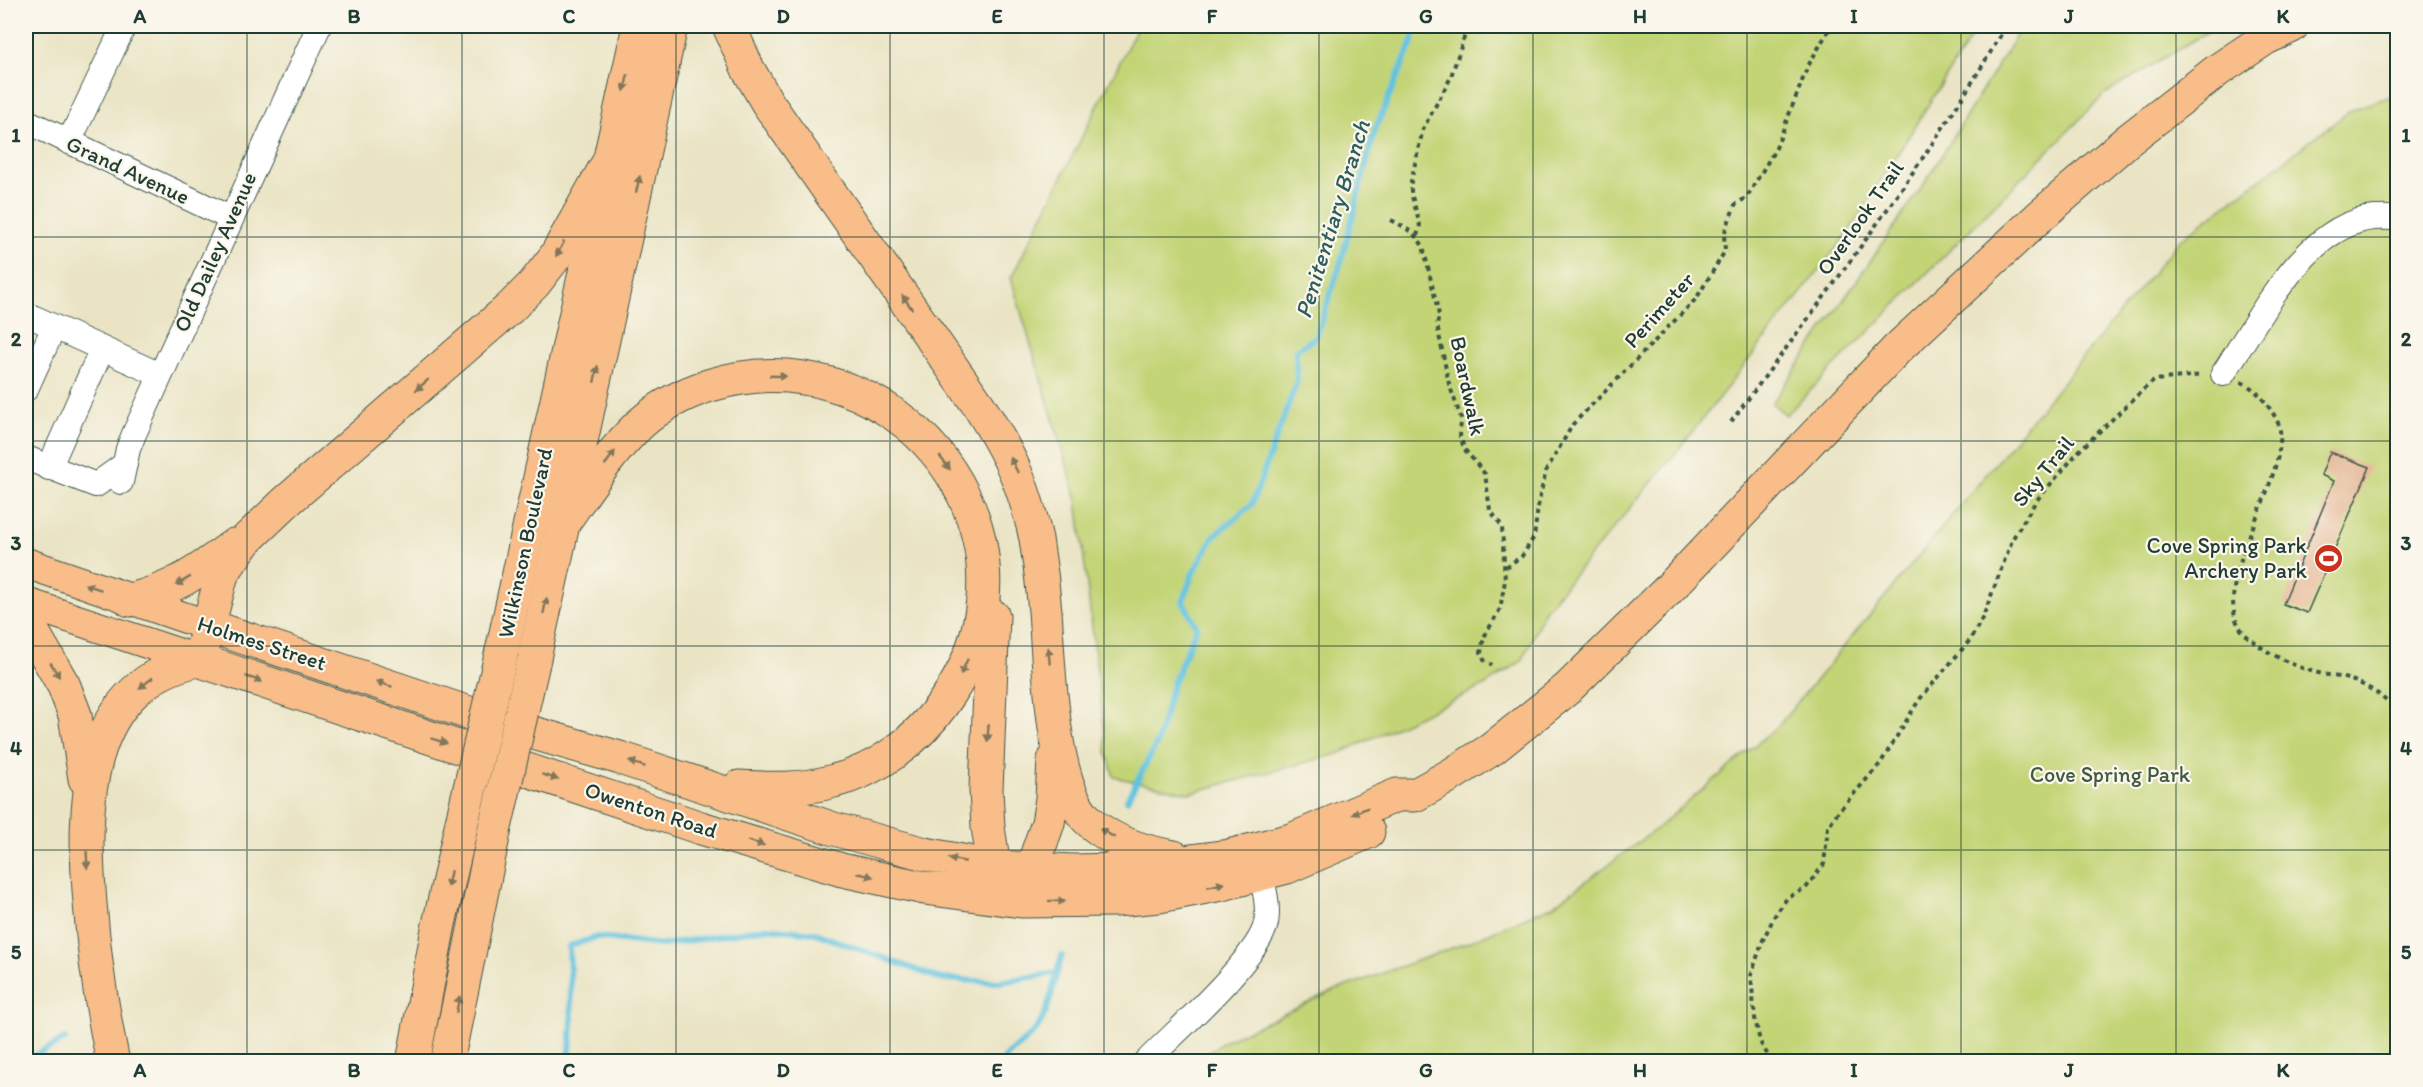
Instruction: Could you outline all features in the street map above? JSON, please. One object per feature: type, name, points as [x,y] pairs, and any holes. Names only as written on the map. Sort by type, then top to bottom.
[{"type":"highway","name":"Wilkinson Boulevard","points":[[413,1062],[438,929],[639,26]]},
{"type":"highway","name":"Wilkinson Boulevard","points":[[447,1062],[494,832],[533,663],[671,26]]},
{"type":"highway","points":[[729,26],[748,69],[767,102],[979,406],[1000,438],[1017,471],[1029,505],[1036,539],[1060,754],[1074,799],[1086,818],[1105,834],[1160,855],[1258,863]]},
{"type":"highway","points":[[692,783],[755,805],[883,844],[925,854],[1004,888],[1116,900],[1159,896],[1258,863],[1321,854],[1389,822],[1408,812],[1415,795],[1492,749],[1531,720],[1590,669],[1898,348],[2082,179],[2217,70],[2266,38],[2292,26]]},
{"type":"highway","points":[[130,600],[160,592],[184,580],[264,522],[456,356],[534,284],[555,257],[609,161]]},
{"type":"highway","points":[[563,523],[619,445],[642,423],[666,405],[720,382],[777,375],[806,378],[861,394],[911,426],[933,447],[952,472],[971,509],[988,560],[993,591],[994,622],[986,790],[1004,888]]},
{"type":"highway","points":[[692,783],[779,790],[808,787],[836,781],[863,771],[912,740],[950,695],[964,670],[975,642],[982,612],[985,581],[982,548],[971,509]]},
{"type":"highway","points":[[86,822],[93,771],[100,744],[112,720],[126,701],[150,680],[175,665],[198,660],[222,574],[231,558],[264,522]]},
{"type":"highway","points":[[26,620],[64,686],[75,715],[84,768],[93,938],[113,1062]]},
{"type":"highway","name":"Holmes Street","points":[[208,626],[499,723],[692,783]]},
{"type":"highway","name":"Holmes Street","points":[[198,660],[495,759]]},
{"type":"highway","points":[[1004,888],[1032,868],[1048,823],[1052,799],[1055,724]]},
{"type":"highway","name":"Owenton Road","points":[[495,759],[701,828],[842,870],[891,881],[1004,888]]},
{"type":"highway","points":[[1032,868],[1120,870],[1203,860]]},
{"type":"main road","name":"Holmes Street","points":[[26,563],[208,626]]},
{"type":"main road","name":"Holmes Street","points":[[26,603],[198,660]]},
{"type":"street","points":[[69,142],[124,26]]},
{"type":"street","name":"Old Dailey Avenue","points":[[49,468],[96,485],[123,473],[134,434],[319,26]]},
{"type":"street","name":"Grand Avenue","points":[[28,127],[69,142],[230,218]]},
{"type":"street","points":[[2223,374],[2293,268],[2329,234],[2362,219],[2397,219]]},
{"type":"street","points":[[26,314],[160,375]]},
{"type":"street","points":[[26,389],[54,327]]},
{"type":"street","points":[[26,459],[49,468],[102,349]]},
{"type":"street","points":[[1146,1062],[1236,970],[1257,945],[1267,921],[1258,863]]},
{"type":"path","name":"Boardwalk","points":[[1468,26],[1450,79],[1423,129],[1411,181],[1411,193],[1420,225],[1417,236],[1423,246],[1439,315],[1437,325],[1449,384],[1461,418],[1460,437],[1465,450],[1485,474],[1490,510],[1502,526],[1506,567],[1500,609],[1484,637],[1481,652],[1484,660],[1492,665]]},
{"type":"path","name":"Perimeter","points":[[1506,567],[1522,556],[1534,537],[1546,471],[1574,424],[1696,299],[1714,271],[1725,251],[1724,234],[1735,205],[1747,197],[1776,148],[1808,66],[1831,26]]},
{"type":"path","name":"Overlook Trail","points":[[1731,422],[1867,241],[2006,26]]},
{"type":"path","points":[[1391,220],[1406,227],[1417,236]]},
{"type":"path","points":[[2223,374],[2254,389],[2280,428],[2280,446],[2272,480],[2236,579],[2232,597],[2235,619],[2245,634],[2286,661],[2308,670],[2359,683],[2384,698],[2397,711]]},
{"type":"path","name":"Sky Trail","points":[[1772,1062],[1760,1042],[1751,976],[1762,942],[1774,917],[1787,898],[1806,888],[1824,864],[1828,827],[1837,813],[1880,764],[1919,700],[1970,640],[1983,617],[2013,538],[2036,501],[2098,432],[2155,380],[2223,374]]},
{"type":"green space","points":[[1138,26],[1978,26],[1848,233],[1675,454],[1545,610],[1522,661],[1484,686],[1338,754],[1189,793],[1114,777],[1107,754],[1077,500],[1011,278]]},
{"type":"green space","points":[[2022,26],[2217,26],[2105,94],[1786,415],[1772,403],[1928,178]]},
{"type":"green space","name":"Cove Spring Park","points":[[2397,94],[2397,1061],[1195,1062],[1225,1041],[1336,990],[1466,943],[1554,905],[1656,829],[1779,725],[2180,240],[2351,110]]},
{"type":"building","points":[[2330,452],[2370,467],[2307,613],[2283,604],[2334,481],[2321,475]]},
{"type":"waterway","name":"Penitentiary Branch","points":[[1127,800],[1157,743],[1173,683],[1197,627],[1183,602],[1192,575],[1214,536],[1252,504],[1297,381],[1296,350],[1316,337],[1340,265],[1375,130],[1414,38],[1413,26]]},
{"type":"waterway","points":[[569,1062],[572,1024],[569,946],[597,937],[662,945],[767,928],[815,933],[941,979],[1000,982],[1056,973]]},
{"type":"waterway","name":"Penitentiary Branch","points":[[1002,1062],[1040,1024],[1062,956]]},
{"type":"waterway","points":[[26,1060],[65,1039]]},
{"type":"place","name":"Cove Spring Park Archery Park","points":[[2328,558]]}]
